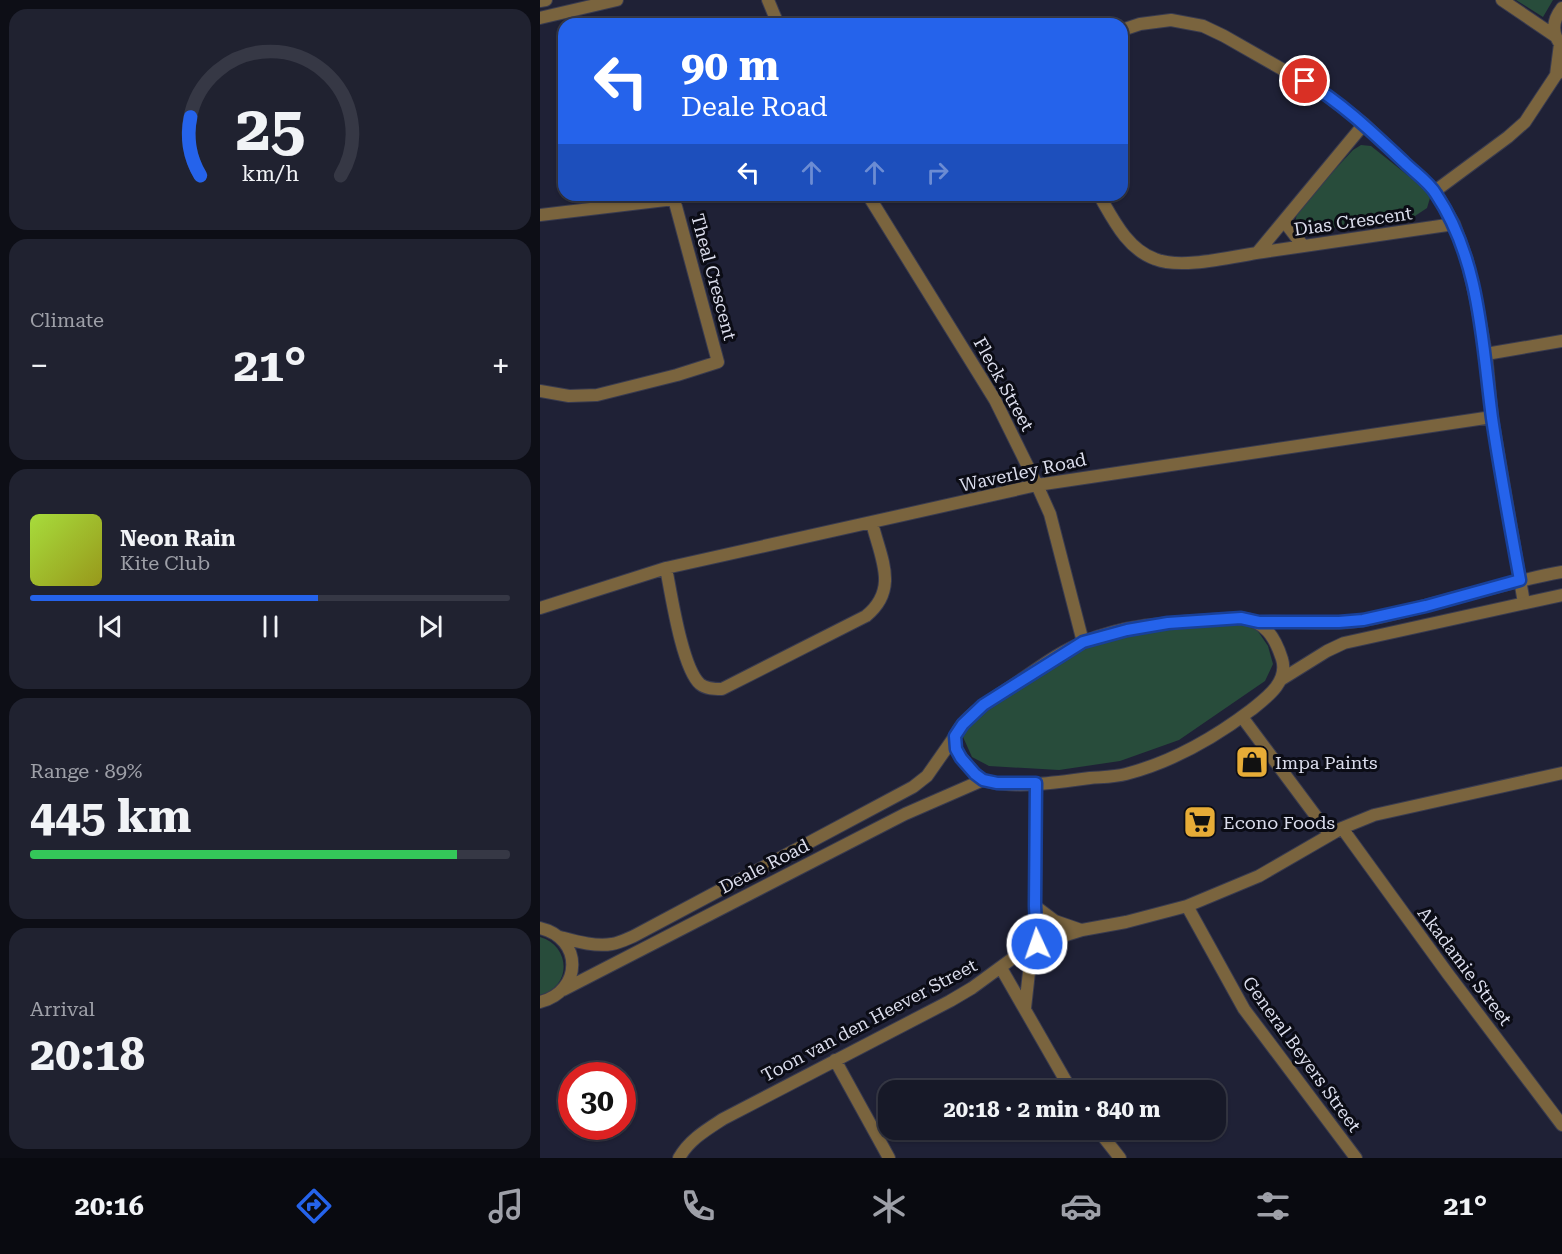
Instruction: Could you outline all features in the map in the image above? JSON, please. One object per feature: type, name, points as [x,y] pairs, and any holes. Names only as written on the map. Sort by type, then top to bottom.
[{"type":"street","points":[[540,1],[546,0]]},
{"type":"street","points":[[540,18],[617,0]]},
{"type":"street","points":[[768,0],[776,18]]},
{"type":"street","points":[[1502,0],[1559,42]]},
{"type":"street","points":[[1435,191],[1525,122],[1559,73],[1559,42],[1554,27],[1556,17],[1562,8]]},
{"type":"street","points":[[1128,28],[1171,20],[1203,26],[1266,58],[1324,93],[1364,124],[1435,191],[1454,224],[1467,260],[1486,354],[1492,417],[1524,603]]},
{"type":"street","name":"Dias Crescent","points":[[1257,253],[1364,124]]},
{"type":"street","points":[[540,215],[647,201]]},
{"type":"street","name":"Theal Crescent","points":[[540,392],[568,396],[597,395],[718,362],[679,201]]},
{"type":"street","name":"Fleck Street","points":[[872,201],[996,400],[1038,485],[1056,534],[1083,642]]},
{"type":"street","name":"Dias Crescent","points":[[1103,201],[1134,247],[1155,260],[1172,263],[1196,262],[1454,224]]},
{"type":"street","points":[[1284,221],[1303,246]]},
{"type":"street","points":[[1486,354],[1562,341]]},
{"type":"street","name":"Waverley Road","points":[[540,608],[666,568],[1038,485],[1492,417]]},
{"type":"street","points":[[666,568],[679,633],[690,669],[695,678],[705,687],[722,689],[866,616],[873,610],[883,598],[886,587],[885,574],[872,523]]},
{"type":"street","name":"Deale Road","points":[[550,932],[577,942],[601,944],[612,944],[634,936],[913,787],[927,776],[963,724],[983,705],[1083,642],[1127,630],[1168,623],[1241,618],[1259,622],[1363,620],[1426,606],[1520,580],[1562,572]]},
{"type":"street","name":"Deale Road","points":[[540,1002],[553,998],[563,990],[905,814],[983,780],[997,783],[1036,783],[1125,774],[1161,763],[1193,747],[1242,717],[1265,699],[1282,679],[1326,651],[1344,643],[1562,595]]},
{"type":"street","name":"Waverley Road","points":[[540,614],[569,599]]},
{"type":"street","points":[[1259,622],[1277,644],[1284,664],[1282,679]]},
{"type":"street","points":[[1242,717],[1329,835]]},
{"type":"street","points":[[955,736],[956,749],[961,758],[983,780]]},
{"type":"street","name":"Toon van den Heever Street","points":[[679,1158],[684,1148],[702,1132],[950,1001],[1001,968],[1028,947],[1082,930],[1187,906],[1259,876],[1342,828],[1374,815],[1562,773]]},
{"type":"street","points":[[1025,1008],[1029,972],[1037,944],[1036,783]]},
{"type":"street","name":"Akadamie Street","points":[[1342,828],[1562,1125]]},
{"type":"street","points":[[1035,906],[1055,921],[1082,930]]},
{"type":"street","name":"General Beyers Street","points":[[1187,906],[1244,1009],[1356,1158]]},
{"type":"street","points":[[540,920],[567,946],[572,957],[573,969],[563,990]]},
{"type":"street","points":[[1001,968],[1065,1080]]},
{"type":"street","points":[[836,1060],[889,1158]]},
{"type":"street","points":[[1106,1140],[1120,1158]]},
{"type":"green space","points":[[1516,0],[1553,0],[1543,17]]},
{"type":"green space","points":[[1361,145],[1371,146],[1425,189],[1430,198],[1427,208],[1412,218],[1301,232],[1295,223],[1298,209],[1353,150]]},
{"type":"green space","points":[[1233,621],[1255,627],[1268,646],[1273,664],[1265,681],[1179,740],[1120,761],[1059,770],[989,766],[972,757],[963,737],[972,715],[1056,660],[1108,636]]},
{"type":"green space","points":[[540,937],[558,949],[564,966],[558,984],[550,991],[540,995]]},
{"type":"place","name":"Impa Paints","points":[[1252,762]]},
{"type":"place","name":"Econo Foods","points":[[1200,822]]},
{"type":"route","points":[[1037,944],[1036,783],[997,783],[983,780],[961,758],[956,749],[955,736],[963,724],[983,705],[1083,642],[1127,630],[1168,623],[1241,618],[1259,622],[1363,620],[1426,606],[1520,580],[1492,417],[1486,354],[1476,300],[1467,260],[1454,224],[1435,191],[1364,124],[1305,81]]}]
